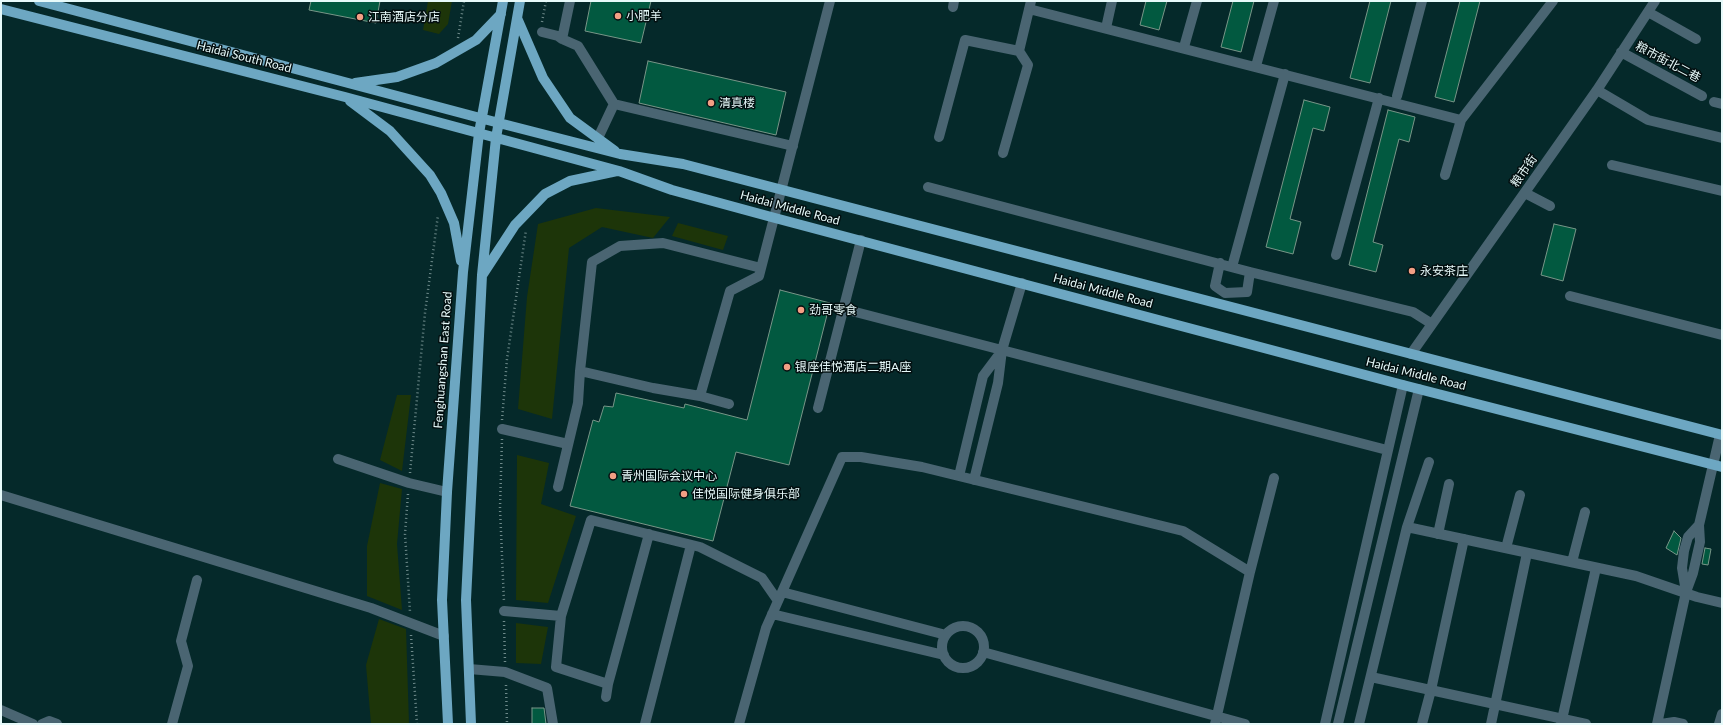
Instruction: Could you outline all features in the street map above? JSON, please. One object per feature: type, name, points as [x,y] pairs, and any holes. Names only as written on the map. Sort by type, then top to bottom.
[{"type":"main road","name":"Haidai South Road","points":[[39,1],[482,118]]},
{"type":"main road","name":"Fenghuangshan East Road","points":[[448,724],[442,600],[447,492],[463,272],[479,133],[503,1]]},
{"type":"main road","points":[[471,724],[466,600],[482,276],[496,138],[520,1]]},
{"type":"main road","name":"Haidai South Road","points":[[1,9],[479,133]]},
{"type":"main road","points":[[351,83],[397,77],[436,63],[456,53],[476,40],[501,14]]},
{"type":"main road","points":[[517,18],[543,78],[570,118],[620,154]]},
{"type":"main road","points":[[345,97],[390,131],[430,175],[441,193],[454,223],[463,272]]},
{"type":"main road","name":"Haidai Middle Road","points":[[482,118],[620,154],[682,164],[1721,435]]},
{"type":"main road","name":"Haidai Middle Road","points":[[479,133],[619,171],[672,190],[775,218],[1403,385],[1718,465]]},
{"type":"main road","points":[[482,276],[515,225],[545,194],[570,181],[619,171]]},
{"type":"street","points":[[562,40],[570,1]]},
{"type":"street","points":[[700,396],[730,291],[759,276],[830,1]]},
{"type":"street","points":[[1106,28],[1112,1]]},
{"type":"street","points":[[1184,47],[1197,1]]},
{"type":"street","points":[[1256,66],[1274,1]]},
{"type":"street","points":[[1397,96],[1422,1]]},
{"type":"street","points":[[1446,175],[1461,120],[1553,1]]},
{"type":"street","name":"粮市街","points":[[1411,354],[1597,90],[1655,1]]},
{"type":"street","points":[[1019,51],[1030,5],[1106,28],[1461,120]]},
{"type":"street","points":[[1648,12],[1696,38]]},
{"type":"street","points":[[542,32],[558,36],[562,40],[578,46],[614,104],[793,146]]},
{"type":"street","points":[[939,137],[965,40],[1019,51],[1028,65],[1003,153]]},
{"type":"street","name":"粮市街北二巷","points":[[1621,52],[1702,96]]},
{"type":"street","points":[[1232,267],[1285,74]]},
{"type":"street","points":[[1597,90],[1648,120],[1722,138]]},
{"type":"street","points":[[1336,255],[1379,98]]},
{"type":"street","points":[[598,138],[614,104]]},
{"type":"street","points":[[1612,165],[1722,191]]},
{"type":"street","points":[[928,187],[1250,272],[1413,312],[1432,324]]},
{"type":"street","points":[[1525,193],[1550,206]]},
{"type":"street","points":[[818,408],[861,240]]},
{"type":"street","points":[[558,487],[578,403],[592,262],[620,246],[663,243],[761,268]]},
{"type":"street","points":[[1220,263],[1215,286],[1225,293],[1247,292],[1250,272]]},
{"type":"street","points":[[974,480],[998,383],[1002,350],[1022,283]]},
{"type":"street","points":[[1221,305],[1225,293]]},
{"type":"street","points":[[1570,296],[1722,335]]},
{"type":"street","points":[[840,308],[1387,450]]},
{"type":"street","points":[[959,476],[983,376],[1002,350]]},
{"type":"street","points":[[580,371],[653,388],[700,396],[729,404]]},
{"type":"street","points":[[1325,724],[1403,385]]},
{"type":"street","points":[[1338,724],[1420,389]]},
{"type":"street","points":[[502,429],[568,444]]},
{"type":"street","points":[[1657,724],[1686,592],[1682,568],[1684,551],[1688,537],[1699,525],[1718,465],[1721,435]]},
{"type":"street","points":[[740,724],[766,628],[842,457],[861,457],[959,476],[1183,531],[1250,572]]},
{"type":"street","points":[[338,459],[409,483],[447,492]]},
{"type":"street","points":[[1359,724],[1407,528],[1429,462]]},
{"type":"street","points":[[1217,720],[1250,572],[1274,478]]},
{"type":"street","points":[[1438,534],[1449,484]]},
{"type":"street","points":[[1,495],[371,608],[444,636]]},
{"type":"street","points":[[1506,548],[1520,495]]},
{"type":"street","points":[[1572,562],[1585,512]]},
{"type":"street","points":[[608,684],[556,667],[561,616],[591,520],[700,547],[762,578],[780,596],[946,635]]},
{"type":"street","points":[[1407,528],[1636,576],[1722,602]]},
{"type":"street","points":[[606,697],[608,684],[649,534]]},
{"type":"street","points":[[1422,724],[1432,690],[1464,539]]},
{"type":"street","points":[[645,724],[691,545]]},
{"type":"street","points":[[1491,724],[1527,553]]},
{"type":"street","points":[[1562,722],[1596,568]]},
{"type":"street","points":[[172,724],[188,666],[181,641],[197,580]]},
{"type":"street","points":[[504,611],[561,616]]},
{"type":"street","points":[[772,614],[944,655]]},
{"type":"street","points":[[958,627],[972,628],[982,638],[983,652],[977,663],[965,668],[952,665],[944,655],[943,641],[946,635],[958,627]]},
{"type":"street","points":[[983,652],[1217,720],[1245,724]]},
{"type":"street","points":[[468,669],[505,672],[547,688],[553,724]]},
{"type":"street","points":[[1371,677],[1496,705],[1562,722],[1586,724]]},
{"type":"street","points":[[1,710],[33,724]]},
{"type":"street","points":[[1719,724],[1722,714]]},
{"type":"street","points":[[42,724],[49,721],[56,724]]},
{"type":"street","points":[[1661,724],[1674,722],[1682,724]]},
{"type":"path","points":[[456,53],[464,1]]},
{"type":"path","points":[[417,724],[405,534],[425,313],[441,193]]},
{"type":"path","points":[[507,724],[500,508],[502,429],[507,359],[529,210]]},
{"type":"green space","points":[[428,1],[452,1],[448,24],[439,34],[423,30]]},
{"type":"green space","points":[[596,208],[670,217],[653,238],[602,227],[569,248],[552,419],[518,409],[527,297],[538,224]]},
{"type":"green space","points":[[678,223],[728,236],[723,250],[672,236]]},
{"type":"green space","points":[[397,395],[411,395],[402,471],[380,460]]},
{"type":"green space","points":[[517,455],[549,463],[541,504],[576,516],[548,603],[516,600]]},
{"type":"green space","points":[[380,483],[402,489],[397,544],[402,610],[367,596],[367,546]]},
{"type":"green space","points":[[379,619],[406,629],[409,724],[371,724],[366,665]]},
{"type":"green space","points":[[516,623],[548,627],[541,664],[516,663]]},
{"type":"building","name":"江南酒店分店","points":[[311,1],[380,1],[376,23],[309,10]]},
{"type":"building","name":"小肥羊","points":[[591,1],[651,1],[641,43],[585,31]]},
{"type":"building","points":[[1146,1],[1167,1],[1159,30],[1140,25]]},
{"type":"building","points":[[1233,1],[1254,1],[1241,52],[1221,47]]},
{"type":"building","points":[[1370,1],[1391,1],[1370,83],[1350,78]]},
{"type":"building","points":[[1460,1],[1480,1],[1454,102],[1435,97]]},
{"type":"building","name":"清真楼","points":[[648,61],[786,92],[776,135],[639,103]]},
{"type":"building","points":[[1304,100],[1330,107],[1324,131],[1313,128],[1290,219],[1301,222],[1293,254],[1266,247]]},
{"type":"building","points":[[1388,110],[1415,117],[1409,142],[1399,139],[1373,242],[1383,245],[1376,272],[1349,265]]},
{"type":"building","points":[[1554,224],[1576,229],[1563,281],[1541,275]]},
{"type":"building","points":[[780,290],[830,303],[789,465],[736,452],[713,541],[570,506],[593,420],[599,422],[604,406],[613,407],[616,393],[684,408],[685,404],[747,420]]},
{"type":"building","points":[[1674,531],[1681,538],[1677,555],[1666,548]]},
{"type":"building","points":[[1705,548],[1711,549],[1708,565],[1702,564]]},
{"type":"building","points":[[532,708],[544,708],[546,724],[532,724]]},
{"type":"place","name":"小肥羊","points":[[618,16]]},
{"type":"place","name":"江南酒店分店","points":[[360,17]]},
{"type":"place","name":"清真楼","points":[[711,103]]},
{"type":"place","name":"永安茶庄","points":[[1412,271]]},
{"type":"place","name":"劲哥零食","points":[[801,310]]},
{"type":"place","name":"银座佳悦酒店二期A座","points":[[787,367]]},
{"type":"place","name":"青州国际会议中心","points":[[613,476]]},
{"type":"place","name":"佳悦国际健身俱乐部","points":[[684,494]]}]
